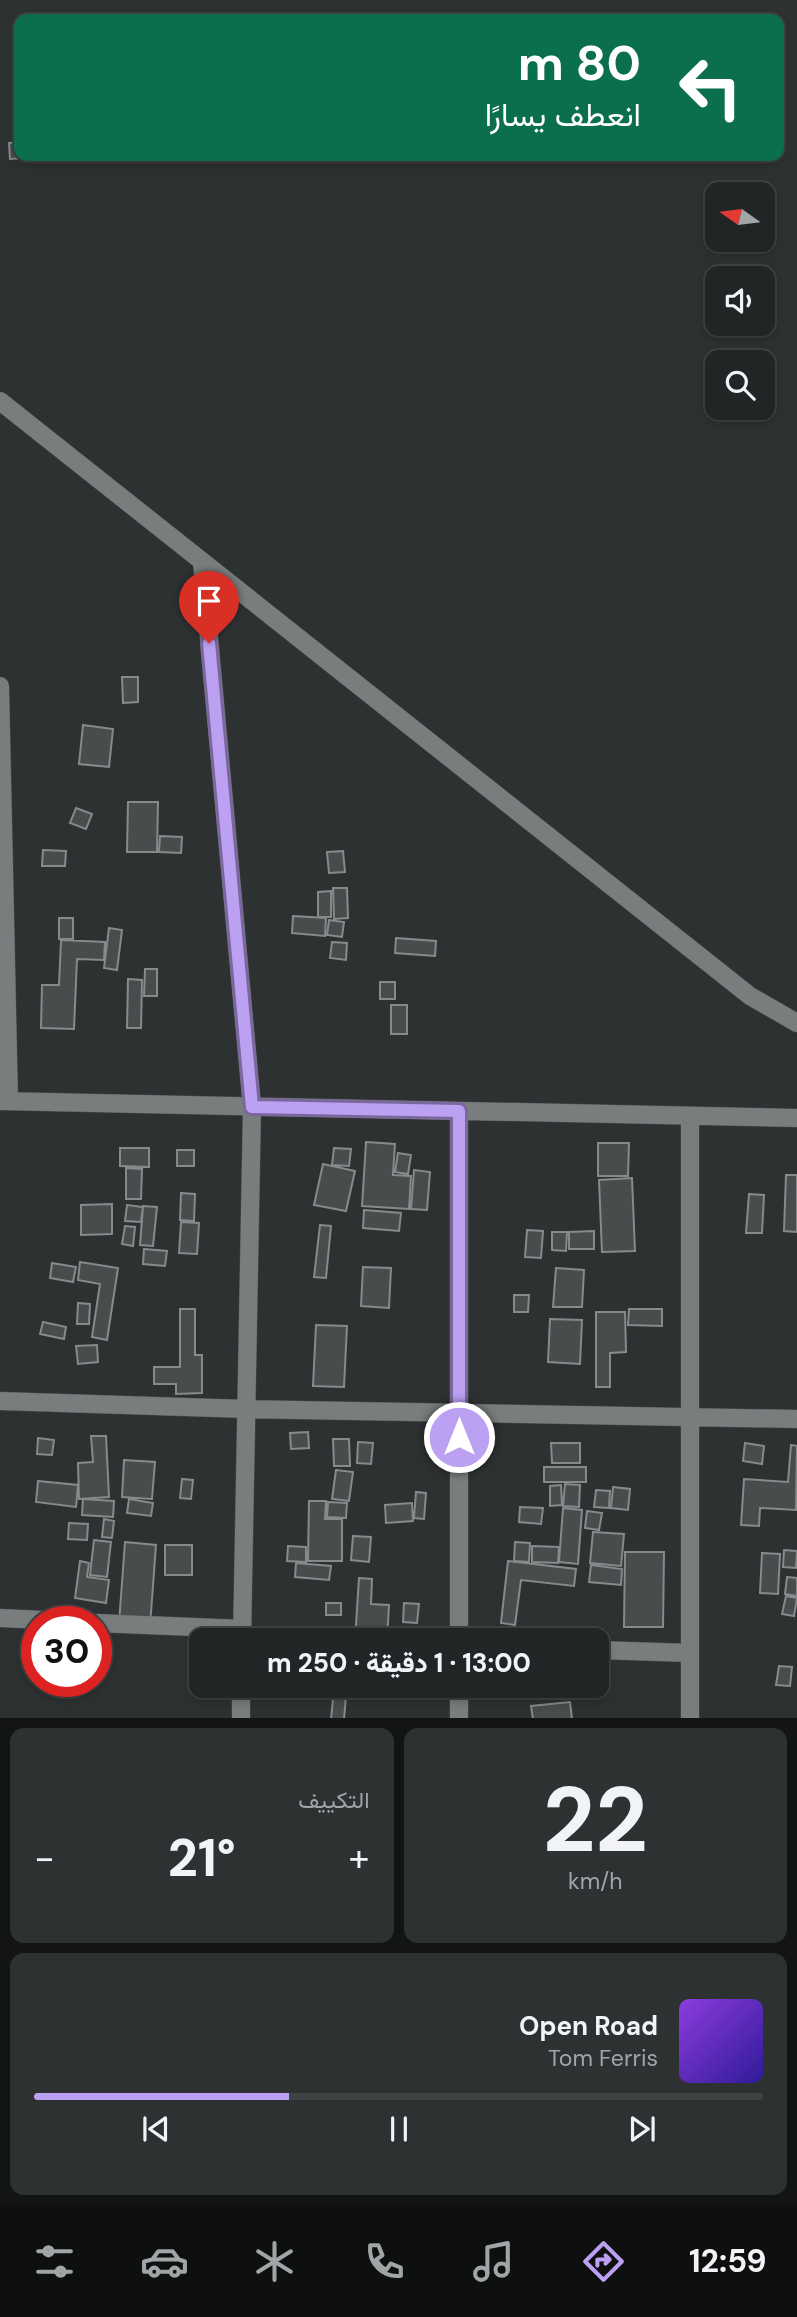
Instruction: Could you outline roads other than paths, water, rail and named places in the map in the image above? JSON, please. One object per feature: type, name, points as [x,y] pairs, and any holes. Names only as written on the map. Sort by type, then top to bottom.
[{"type":"street","points":[[0,401],[750,996],[797,1023]]},
{"type":"street","points":[[202,562],[252,1107],[242,1628]]},
{"type":"street","points":[[0,686],[4,1101],[797,1118]]},
{"type":"street","points":[[459,1111],[459,1628]]},
{"type":"street","points":[[690,1116],[690,1718]]},
{"type":"street","points":[[0,1401],[247,1409],[797,1419]]},
{"type":"street","points":[[0,1618],[21,1619]]},
{"type":"street","points":[[112,1624],[189,1631]]},
{"type":"street","points":[[609,1650],[690,1653]]},
{"type":"street","points":[[241,1698],[241,1718]]},
{"type":"street","points":[[459,1698],[459,1718]]}]
